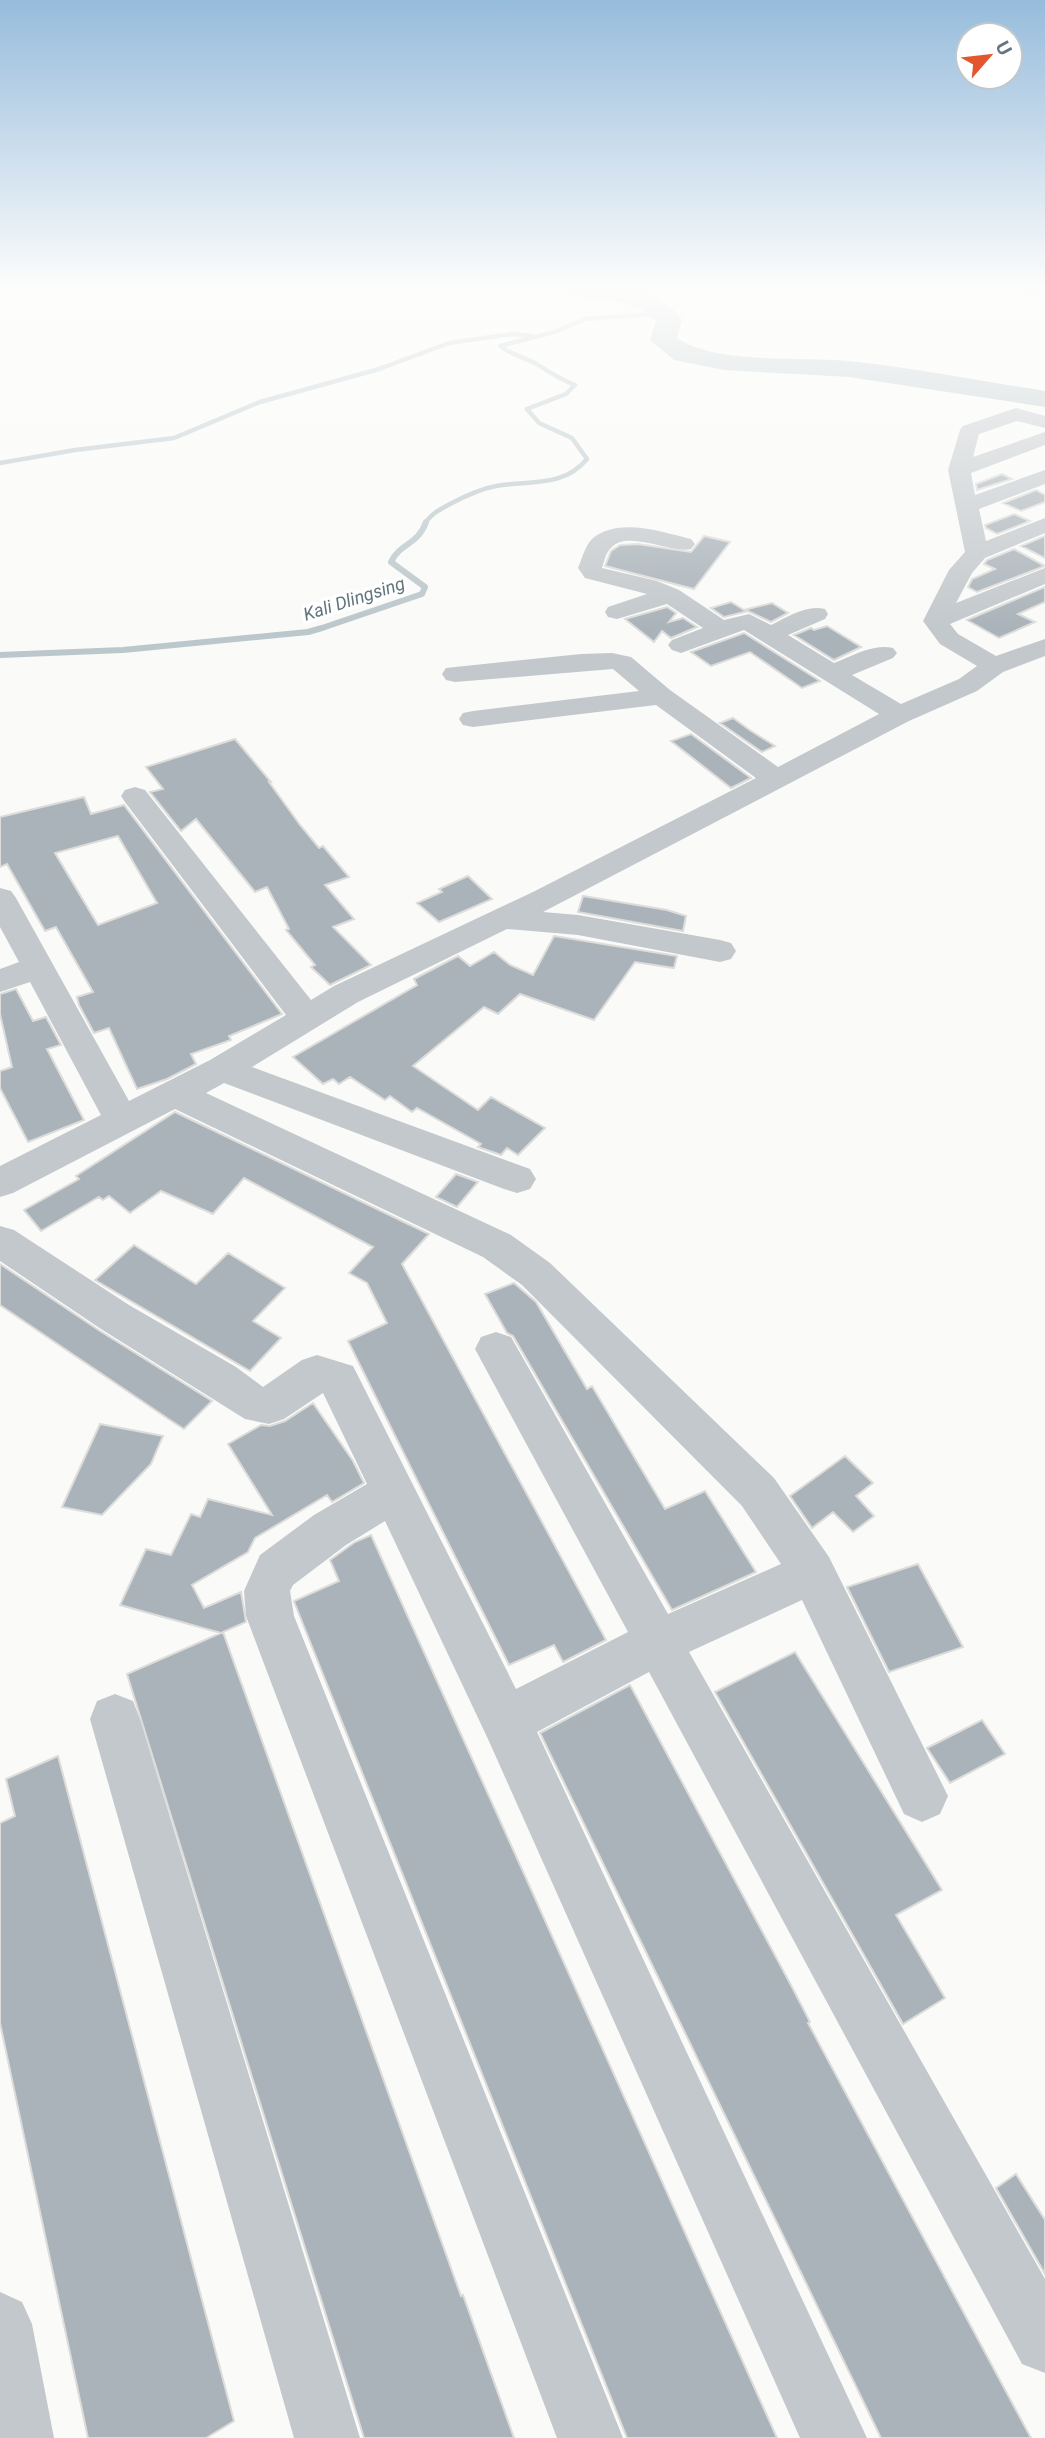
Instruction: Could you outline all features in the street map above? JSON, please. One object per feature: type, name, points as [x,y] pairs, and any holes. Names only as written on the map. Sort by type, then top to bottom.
[{"type":"street","points":[[977,553],[959,470],[963,424],[1016,414],[1045,422]]},
{"type":"street","points":[[959,470],[1045,438]]},
{"type":"street","points":[[966,506],[1045,477]]},
{"type":"street","points":[[935,621],[961,570],[977,553],[1045,525]]},
{"type":"street","points":[[617,612],[659,591],[687,539],[635,534],[600,544],[590,568],[593,573],[659,591],[722,629]]},
{"type":"street","points":[[935,621],[1045,575]]},
{"type":"street","points":[[770,634],[816,614]]},
{"type":"street","points":[[935,621],[949,639],[987,663],[1045,647]]},
{"type":"street","points":[[681,645],[749,622],[898,715]]},
{"type":"street","points":[[0,1183],[222,1069],[346,994],[650,846],[898,715],[968,685],[987,663],[1045,632]]},
{"type":"street","points":[[833,673],[884,653]]},
{"type":"street","points":[[455,674],[612,661],[622,663],[661,696],[775,778]]},
{"type":"street","points":[[473,719],[661,696]]},
{"type":"street","points":[[135,796],[306,1017]]},
{"type":"street","points":[[0,898],[122,1120]]},
{"type":"street","points":[[502,919],[579,925],[720,951]]},
{"type":"street","points":[[0,981],[39,967]]},
{"type":"street","points":[[222,1069],[517,1179]]},
{"type":"street","points":[[174,1093],[497,1246],[536,1274],[758,1492],[813,1572],[922,1796]]},
{"type":"street","points":[[0,1241],[116,1317],[221,1380],[250,1402],[269,1406],[317,1373],[338,1380],[506,1721],[834,2438]]},
{"type":"street","points":[[496,1349],[1045,2341]]},
{"type":"street","points":[[394,1491],[330,1530],[276,1570],[267,1591],[270,1616],[590,2438]]},
{"type":"street","points":[[506,1721],[658,1642],[813,1572]]},
{"type":"street","points":[[115,1719],[327,2438]]},
{"type":"street","points":[[0,2324],[21,2438]]},
{"type":"building","points":[[1002,474],[1012,479],[977,490],[976,484]]},
{"type":"building","points":[[1036,490],[1045,495],[1045,502],[1021,511],[1003,503]]},
{"type":"building","points":[[1014,514],[1030,521],[997,534],[986,528],[985,525]]},
{"type":"building","points":[[704,536],[730,542],[694,589],[605,566],[611,551],[620,545],[638,544],[691,552]]},
{"type":"building","points":[[1045,536],[1045,558],[1021,546]]},
{"type":"building","points":[[1014,549],[1045,566],[977,592],[968,587],[972,579],[995,569],[984,564],[987,560]]},
{"type":"building","points":[[1045,587],[1045,602],[1018,614],[1035,622],[999,638],[967,620]]},
{"type":"building","points":[[731,602],[744,610],[772,603],[788,613],[771,622],[748,611],[724,617],[711,608]]},
{"type":"building","points":[[667,607],[676,613],[669,622],[683,618],[697,627],[671,638],[662,631],[654,642],[625,619]]},
{"type":"building","points":[[827,626],[861,647],[834,660],[794,635],[811,628],[814,630]]},
{"type":"building","points":[[744,633],[820,681],[802,688],[750,652],[711,666],[691,652]]},
{"type":"building","points":[[733,718],[775,746],[762,752],[720,723]]},
{"type":"building","points":[[691,734],[751,778],[731,788],[671,741]]},
{"type":"building","points":[[235,739],[271,782],[319,848],[323,846],[349,877],[325,885],[354,919],[333,927],[371,965],[330,985],[311,967],[315,965],[286,930],[289,929],[267,887],[255,892],[196,819],[181,831],[150,792],[163,789],[146,767]]},
{"type":"building","points":[[84,797],[91,814],[124,805],[282,1014],[229,1036],[231,1040],[191,1054],[196,1064],[167,1079],[137,1089],[109,1028],[94,1033],[79,1005],[77,997],[93,992],[56,927],[45,931],[7,864],[0,867],[0,817]],"holes":[[[118,836],[157,903],[98,925],[55,853]]]},
{"type":"building","points":[[468,876],[492,899],[439,922],[417,903],[442,892],[439,889]]},
{"type":"building","points":[[583,896],[667,910],[686,916],[683,931],[578,912]]},
{"type":"building","points":[[554,936],[677,956],[674,968],[635,962],[594,1020],[520,994],[498,1014],[484,1007],[413,1066],[478,1110],[491,1097],[545,1128],[518,1155],[507,1148],[501,1155],[478,1147],[481,1144],[417,1108],[412,1112],[390,1096],[385,1100],[350,1077],[339,1084],[333,1079],[323,1084],[293,1057],[417,985],[414,979],[458,956],[470,966],[494,952],[510,965],[533,975]]},
{"type":"building","points":[[16,989],[33,1021],[46,1017],[61,1045],[47,1049],[84,1120],[28,1142],[0,1088],[0,1071],[12,1067],[0,1014],[0,994]]},
{"type":"building","points":[[175,1112],[429,1234],[402,1264],[606,1640],[563,1662],[554,1645],[509,1665],[348,1341],[387,1323],[367,1283],[349,1273],[373,1247],[244,1178],[213,1214],[161,1191],[130,1213],[109,1196],[103,1200],[99,1197],[41,1231],[24,1210],[79,1179],[76,1176]]},
{"type":"building","points":[[456,1174],[478,1182],[457,1207],[436,1197]]},
{"type":"building","points":[[134,1245],[196,1284],[228,1253],[285,1288],[253,1321],[281,1338],[250,1371],[95,1280]]},
{"type":"building","points":[[0,1264],[212,1401],[184,1429],[170,1420],[0,1305]]},
{"type":"building","points":[[514,1283],[536,1302],[587,1389],[592,1386],[665,1509],[705,1491],[756,1572],[672,1610],[513,1336],[507,1333],[485,1294]]},
{"type":"building","points":[[313,1403],[353,1461],[364,1483],[332,1502],[327,1495],[255,1538],[248,1552],[192,1585],[204,1608],[241,1592],[246,1622],[223,1632],[514,2438],[364,2438],[127,1674],[221,1633],[120,1605],[146,1549],[171,1555],[191,1514],[200,1517],[208,1499],[272,1515],[228,1444],[261,1425],[270,1426],[285,1421]]},
{"type":"building","points":[[100,1424],[163,1436],[151,1464],[102,1515],[62,1507]]},
{"type":"building","points":[[845,1456],[873,1483],[856,1496],[874,1516],[853,1532],[833,1512],[812,1528],[790,1496]]},
{"type":"building","points":[[371,1535],[777,2438],[627,2438],[294,1601],[339,1581],[330,1560],[355,1542]]},
{"type":"building","points":[[918,1564],[963,1647],[889,1672],[847,1587]]},
{"type":"building","points":[[795,1652],[942,1890],[896,1915],[945,1998],[903,2024],[715,1692]]},
{"type":"building","points":[[630,1685],[1031,2438],[881,2438],[540,1733]]},
{"type":"building","points":[[982,1720],[1005,1754],[950,1783],[927,1748]]},
{"type":"building","points":[[58,1756],[234,2421],[206,2438],[88,2438],[0,2023],[0,1823],[15,1816],[6,1779]]},
{"type":"building","points":[[1016,2174],[1045,2220],[1045,2274],[996,2188]]},
{"type":"waterway","points":[[0,463],[75,450],[174,438],[261,402]]},
{"type":"waterway","name":"Kali Dlingsing","points":[[426,523],[436,512],[473,493],[496,486],[557,479],[578,468],[587,459],[572,438],[539,423],[527,409],[546,402]]},
{"type":"waterway","name":"Kali Dlingsing","points":[[0,655],[123,650],[308,632],[322,628],[422,594],[425,587],[391,562],[399,551],[423,530],[426,523]]}]
